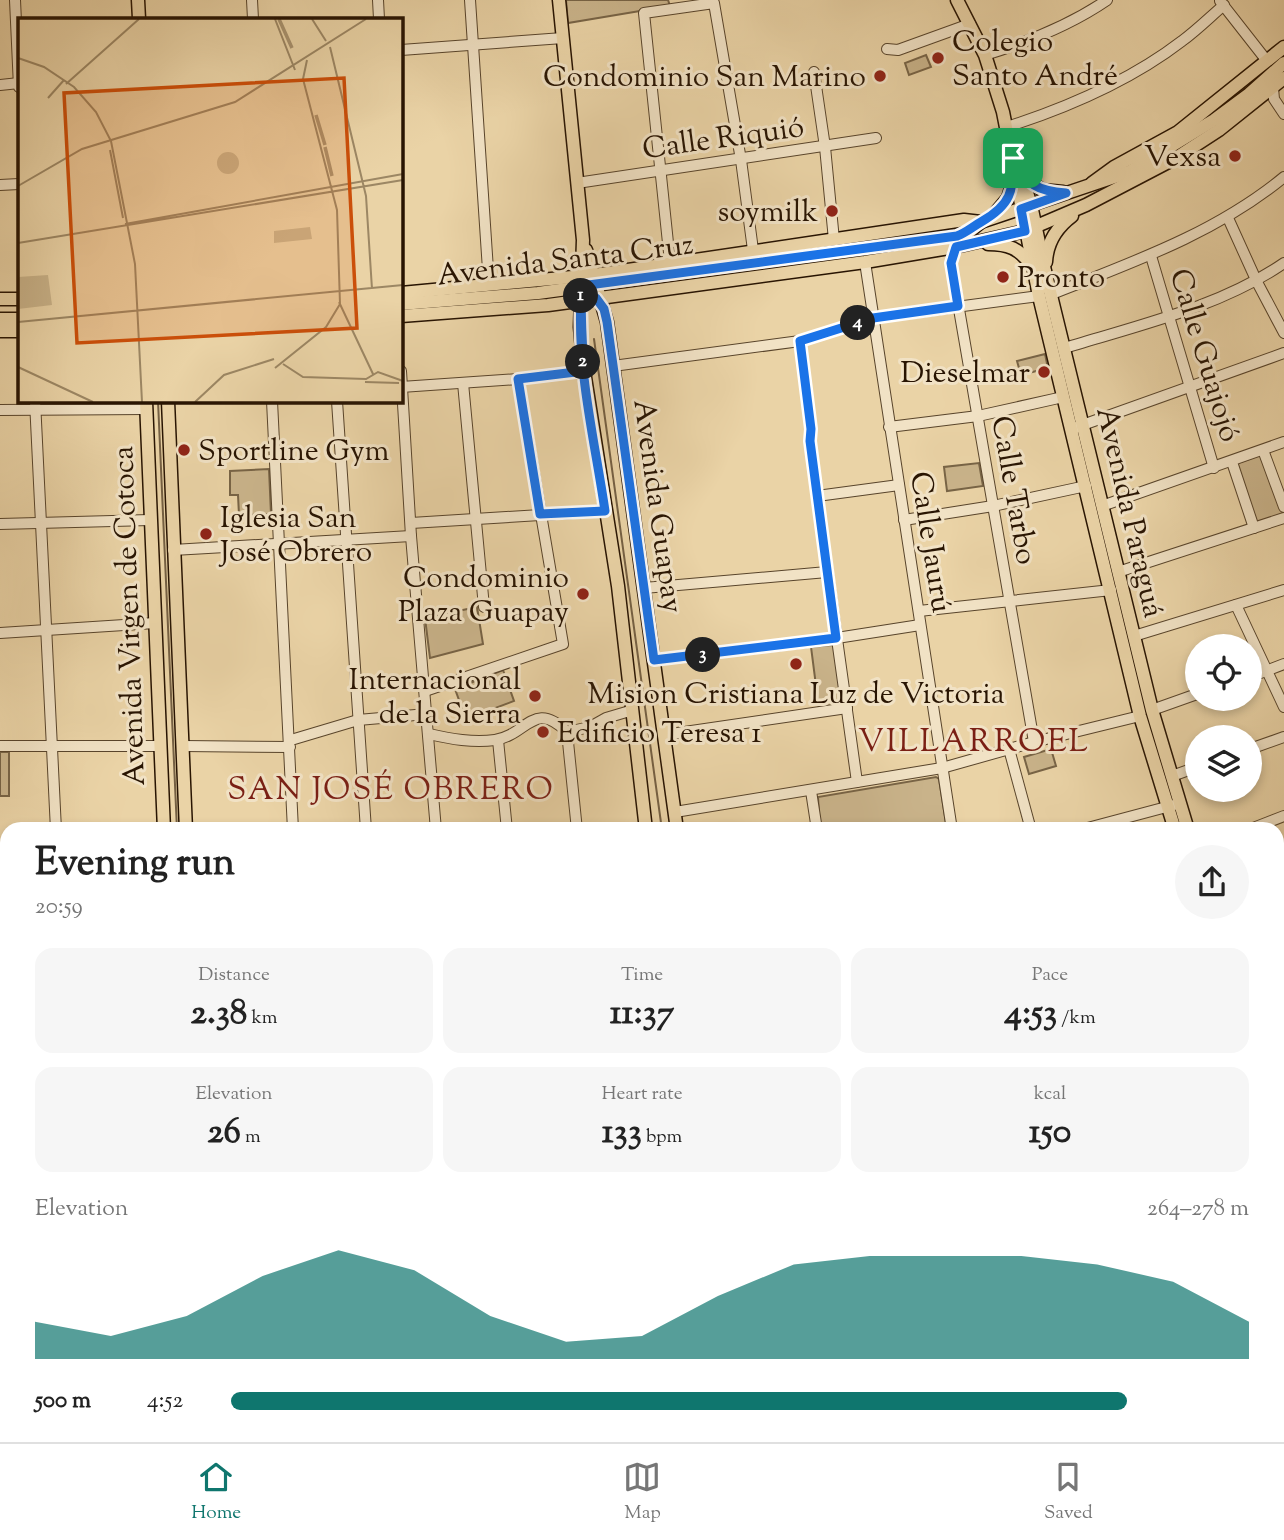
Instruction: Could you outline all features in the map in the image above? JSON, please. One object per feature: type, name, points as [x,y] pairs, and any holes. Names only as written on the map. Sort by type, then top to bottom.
[{"type":"main road","points":[[138,0],[139,18]]},
{"type":"main road","points":[[559,0],[584,247],[593,287]]},
{"type":"main road","points":[[957,0],[985,55],[1007,127],[1028,219]]},
{"type":"main road","points":[[1089,186],[1104,173],[1178,132],[1284,47]]},
{"type":"main road","points":[[1028,219],[1066,193],[1107,182],[1137,169],[1214,120],[1284,63]]},
{"type":"main road","points":[[973,243],[1015,248],[1039,270],[1055,231],[1086,205],[1176,158],[1259,100],[1284,78]]},
{"type":"main road","points":[[1178,132],[1214,120]]},
{"type":"main road","points":[[1013,158],[1021,173],[1028,219]]},
{"type":"main road","points":[[985,220],[1008,198],[1014,181],[1013,158]]},
{"type":"main road","points":[[1021,173],[1042,190],[1066,193]]},
{"type":"main road","points":[[1028,219],[1086,205]]},
{"type":"main road","name":"Avenida Santa Cruz","points":[[402,293],[489,285],[562,284],[630,293],[865,262],[956,247],[973,243],[1028,219]]},
{"type":"main road","name":"Avenida Santa Cruz","points":[[593,287],[618,270],[964,220],[1028,219]]},
{"type":"main road","name":"Avenida Paraguá","points":[[1028,219],[1046,295],[1065,348],[1086,485],[1140,716],[1173,805],[1183,822]]},
{"type":"main road","name":"Avenida Santa Cruz","points":[[402,317],[548,298],[593,287],[957,236],[970,231],[985,220]]},
{"type":"main road","points":[[796,246],[852,251]]},
{"type":"main road","points":[[584,247],[600,265],[618,270]]},
{"type":"main road","points":[[580,327],[568,312],[548,298],[562,284],[584,247]]},
{"type":"main road","name":"Avenida Guapay","points":[[593,287],[607,322],[676,822]]},
{"type":"main road","name":"Avenida Guapay","points":[[593,287],[580,327],[584,371],[618,586],[645,822]]},
{"type":"main road","points":[[607,322],[615,305],[630,293]]},
{"type":"main road","name":"Avenida Paraguá","points":[[1046,295],[1063,397],[1077,427],[1102,506],[1171,776],[1174,822]]},
{"type":"main road","name":"Avenida Santa Cruz","points":[[402,302],[504,297],[548,298]]},
{"type":"main road","points":[[0,299],[18,299]]},
{"type":"main road","points":[[0,312],[18,312]]},
{"type":"main road","points":[[0,319],[18,319]]},
{"type":"main road","points":[[0,331],[18,331]]},
{"type":"main road","name":"Avenida Virgen de Cotoca","points":[[169,402],[183,746],[174,818]]},
{"type":"main road","name":"Avenida Virgen de Cotoca","points":[[146,405],[160,746],[174,818]]},
{"type":"street","points":[[15,0],[18,64]]},
{"type":"street","points":[[251,0],[253,18]]},
{"type":"street","points":[[378,0],[379,18]]},
{"type":"street","points":[[470,0],[489,285]]},
{"type":"street","points":[[985,55],[1071,22],[1107,0]]},
{"type":"street","points":[[670,262],[644,13],[715,3],[753,250]]},
{"type":"street","points":[[1007,127],[1044,115],[1118,82],[1181,42],[1222,3],[1267,61]]},
{"type":"street","points":[[887,49],[898,50],[970,24]]},
{"type":"street","points":[[402,50],[563,38]]},
{"type":"street","points":[[814,72],[834,240]]},
{"type":"street","points":[[0,85],[18,85]]},
{"type":"street","points":[[1273,88],[1277,106]]},
{"type":"street","points":[[1259,100],[1277,106],[1284,114]]},
{"type":"street","name":"Calle Riquió","points":[[577,183],[876,138]]},
{"type":"street","points":[[613,366],[800,341],[873,318],[1046,295],[1151,256],[1228,218],[1284,177]]},
{"type":"street","points":[[0,186],[18,184]]},
{"type":"street","points":[[1228,218],[1284,333]]},
{"type":"street","name":"Calle Tarbo","points":[[956,247],[951,263],[1034,742]]},
{"type":"street","name":"Calle Guajojó","points":[[1151,256],[1214,468]]},
{"type":"street","name":"Calle Jaurú","points":[[865,262],[951,822]]},
{"type":"street","points":[[1065,348],[1169,316],[1257,282],[1284,263]]},
{"type":"street","points":[[800,341],[817,496],[858,782]]},
{"type":"street","points":[[1077,427],[1284,353]]},
{"type":"street","points":[[402,387],[518,379],[584,371]]},
{"type":"street","points":[[425,691],[563,643],[518,379]]},
{"type":"street","points":[[463,383],[484,607]]},
{"type":"street","points":[[889,428],[978,416],[1063,397]]},
{"type":"street","points":[[402,401],[435,822]]},
{"type":"street","points":[[272,402],[293,822]]},
{"type":"street","points":[[337,402],[365,822]]},
{"type":"street","points":[[0,410],[35,405],[146,405]]},
{"type":"street","points":[[35,405],[56,822]]},
{"type":"street","points":[[1102,506],[1284,442]]},
{"type":"street","points":[[1263,450],[1284,507]]},
{"type":"street","points":[[1232,462],[1254,528]]},
{"type":"street","points":[[817,496],[899,485]]},
{"type":"street","points":[[904,520],[993,506],[1086,485]]},
{"type":"street","points":[[411,523],[605,511]]},
{"type":"street","points":[[1118,572],[1284,518]]},
{"type":"street","points":[[0,524],[150,520]]},
{"type":"street","points":[[173,550],[411,536]]},
{"type":"street","points":[[644,588],[827,572]]},
{"type":"street","points":[[919,611],[1111,590]]},
{"type":"street","points":[[1134,636],[1284,590]]},
{"type":"street","points":[[1236,605],[1284,707]]},
{"type":"street","points":[[0,632],[155,623]]},
{"type":"street","points":[[654,660],[920,625]]},
{"type":"street","points":[[1262,673],[1284,664]]},
{"type":"street","points":[[1152,710],[1185,699]]},
{"type":"street","points":[[664,735],[847,708]]},
{"type":"street","points":[[567,732],[590,727],[607,718],[633,710]]},
{"type":"street","points":[[183,746],[290,743],[358,720],[427,714]]},
{"type":"street","points":[[675,812],[942,768],[1009,748],[1140,716]]},
{"type":"street","points":[[429,734],[457,740],[498,740],[536,718],[554,721],[567,732],[576,822]]},
{"type":"street","points":[[1262,745],[1284,737]]},
{"type":"street","points":[[498,740],[506,822]]},
{"type":"street","points":[[0,747],[160,746]]},
{"type":"street","points":[[1009,748],[1029,822]]},
{"type":"street","points":[[1171,776],[1185,771]]},
{"type":"street","points":[[811,791],[816,822]]},
{"type":"street","points":[[1110,822],[1173,805]]},
{"type":"shaded area","points":[[566,0],[668,0],[670,6],[568,23]]},
{"type":"shaded area","points":[[926,55],[931,67],[909,75],[905,63]]},
{"type":"shaded area","points":[[954,227],[955,231],[852,247],[832,244]]},
{"type":"shaded area","points":[[1045,354],[1048,368],[1021,375],[1017,361]]},
{"type":"shaded area","points":[[1263,454],[1284,516],[1256,524],[1235,464]]},
{"type":"shaded area","points":[[979,463],[983,486],[947,491],[944,467]]},
{"type":"shaded area","points":[[269,469],[271,514],[239,515],[238,495],[230,495],[230,471]]},
{"type":"shaded area","points":[[477,607],[483,644],[430,658],[425,618]]},
{"type":"shaded area","points":[[832,645],[842,704],[819,709],[811,647]]},
{"type":"shaded area","points":[[503,670],[514,701],[466,719],[455,689]]},
{"type":"shaded area","points":[[1051,749],[1056,766],[1029,774],[1024,757]]},
{"type":"shaded area","points":[[0,752],[9,752],[9,796],[0,796]]},
{"type":"shaded area","points":[[936,777],[939,779],[946,822],[820,822],[818,797]]},
{"type":"waterway","points":[[594,339],[661,822]]},
{"type":"waterway","points":[[158,402],[177,822]]},
{"type":"place","name":"Colegio Santo André","points":[[938,58]]},
{"type":"place","name":"Condominio San Marino","points":[[880,76]]},
{"type":"place","name":"Vexsa","points":[[1235,156]]},
{"type":"place","name":"soymilk","points":[[832,211]]},
{"type":"place","name":"Pronto","points":[[1003,277]]},
{"type":"place","name":"Dieselmar","points":[[1044,372]]},
{"type":"place","name":"Sportline Gym","points":[[184,450]]},
{"type":"place","name":"Iglesia San José Obrero","points":[[206,534]]},
{"type":"place","name":"Condominio Plaza Guapay","points":[[583,594]]},
{"type":"place","name":"Mision Cristiana Luz de Victoria","points":[[796,664]]},
{"type":"place","name":"Internacional de la Sierra","points":[[535,696]]},
{"type":"place","name":"Edificio Teresa 1","points":[[543,732]]},
{"type":"district","name":"VILLARROEL","points":[[974,740]]},
{"type":"district","name":"SAN JOSÉ OBRERO","points":[[391,788]]},
{"type":"route","points":[[1013,158],[1014,181],[1003,206],[990,219],[957,236],[581,286],[580,327],[584,371],[518,379],[540,514],[605,511],[580,327],[581,300],[596,298],[604,309],[607,322],[654,660],[836,638],[810,441],[811,429],[800,341],[873,318],[958,306],[951,263],[956,247],[1025,231],[1021,209],[1066,193],[1042,190],[1034,186],[1021,173],[1013,158]]}]
